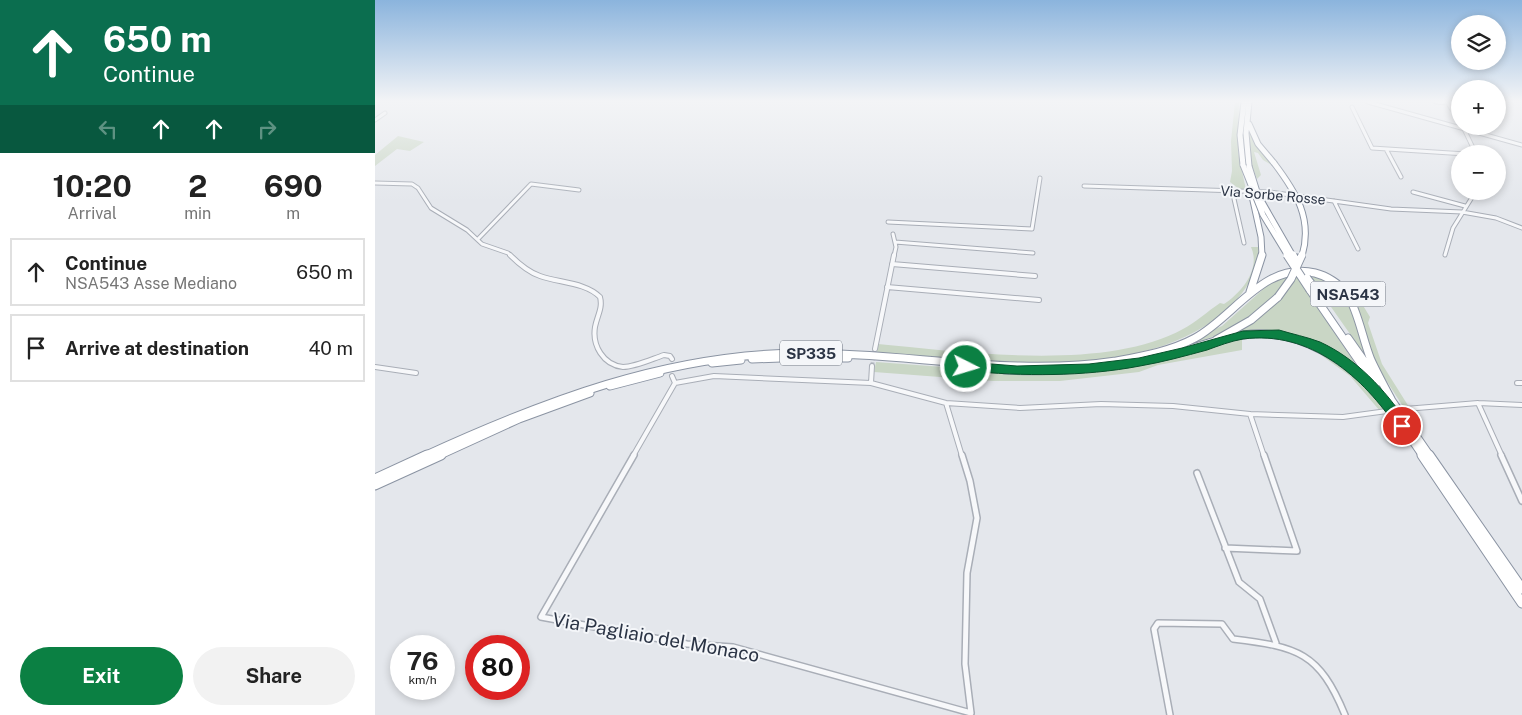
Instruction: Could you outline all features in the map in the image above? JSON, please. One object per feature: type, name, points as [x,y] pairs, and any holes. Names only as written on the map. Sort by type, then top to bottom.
[{"type":"highway","name":"NSA543","points":[[1240,135],[1261,234],[1261,262],[1250,294]]},
{"type":"highway","name":"NSA543","points":[[1247,135],[1246,166],[1258,195],[1313,290]]},
{"type":"highway","name":"NSA543","points":[[1227,337],[1278,297],[1292,278],[1305,250],[1307,226],[1303,207],[1291,183],[1252,135]]},
{"type":"highway","name":"NSA543","points":[[1253,196],[1278,240],[1522,588]]},
{"type":"highway","name":"NSA543","points":[[1250,294],[1276,274],[1288,271],[1315,273],[1341,287],[1353,303],[1365,345],[1389,400],[1522,603]]},
{"type":"highway","name":"SP335","points":[[375,479],[554,400],[618,379],[668,366],[721,357],[800,353],[875,355],[1017,366],[1090,364],[1142,355],[1187,342],[1213,326],[1250,294]]},
{"type":"highway","name":"NSA543","points":[[1227,337],[1279,334],[1296,338],[1330,352],[1389,400]]},
{"type":"highway","name":"SP335","points":[[375,485],[519,419],[558,404],[630,380],[708,364],[756,359],[838,358],[1017,371],[1054,371],[1139,362],[1205,346],[1227,337]]},
{"type":"street","points":[[1366,135],[1372,148],[1451,153]]},
{"type":"street","points":[[1487,135],[1522,146]]},
{"type":"street","points":[[1386,149],[1401,177]]},
{"type":"street","points":[[888,222],[1032,229],[1034,228],[1040,178]]},
{"type":"street","points":[[375,183],[412,184],[418,188],[431,208],[478,239],[482,244],[507,253],[521,266],[539,276],[580,286],[596,293],[601,297],[602,304],[593,335],[598,351],[612,364],[624,367],[664,355],[670,356],[672,359]]},
{"type":"street","points":[[478,239],[531,184],[579,190]]},
{"type":"street","name":"Via Sorbe Rosse","points":[[1083,186],[1269,192],[1391,209],[1462,212],[1496,218],[1521,229]]},
{"type":"street","points":[[1232,190],[1244,243]]},
{"type":"street","points":[[1413,192],[1465,206]]},
{"type":"street","points":[[1445,255],[1453,228],[1469,200]]},
{"type":"street","points":[[1334,201],[1358,249]]},
{"type":"street","points":[[875,349],[892,264],[895,242],[893,234]]},
{"type":"street","points":[[895,242],[1033,253]]},
{"type":"street","points":[[892,264],[1035,276]]},
{"type":"street","points":[[887,287],[1039,300]]},
{"type":"street","points":[[871,383],[872,366]]},
{"type":"street","points":[[375,367],[416,373]]},
{"type":"street","points":[[672,376],[675,383],[714,376],[871,383],[946,403],[1020,408],[1101,404],[1173,406],[1250,414],[1343,417],[1387,412]]},
{"type":"street","name":"Via Pagliaio del Monaco","points":[[675,383],[541,617],[687,644],[733,647],[971,714],[965,664],[967,573],[977,518],[969,481],[946,403]]},
{"type":"street","points":[[1405,409],[1478,403],[1522,406]]},
{"type":"street","points":[[1478,403],[1522,501]]},
{"type":"street","points":[[1225,548],[1297,551],[1250,414]]},
{"type":"street","points":[[1197,473],[1239,582],[1260,599],[1276,643]]},
{"type":"street","points":[[1170,715],[1155,625],[1222,624],[1233,639],[1276,643],[1309,657],[1333,685],[1345,715]]},
{"type":"green space","points":[[1232,135],[1238,135],[1238,152],[1246,190],[1239,189],[1230,182],[1232,171]]},
{"type":"green space","points":[[1248,135],[1251,135],[1255,143],[1275,167],[1263,160],[1258,153],[1254,152],[1261,175],[1257,179],[1249,158]]},
{"type":"green space","points":[[398,136],[424,142],[410,151],[397,149],[375,166],[375,155]]},
{"type":"green space","points":[[1251,247],[1259,247],[1256,267],[1242,293],[1224,312],[1189,335],[1148,350],[1104,359],[1057,362],[1010,362],[877,352],[878,344],[992,354],[1075,355],[1115,351],[1151,342],[1183,329],[1220,303],[1224,304],[1231,299],[1252,272],[1254,264]]},
{"type":"green space","points":[[1305,268],[1336,279],[1356,294],[1370,317],[1368,323],[1382,364],[1409,407],[1404,408],[1375,363],[1348,292]]},
{"type":"green space","points":[[1308,273],[1325,280],[1337,289],[1351,308],[1369,361],[1317,287],[1305,289],[1363,375],[1335,353],[1313,342],[1312,346],[1268,336],[1242,338],[1242,350],[1158,365],[1139,372],[1060,381],[993,381],[874,372],[876,362],[1026,373],[1153,360],[1239,339],[1223,333],[1187,346],[1154,354],[1222,326],[1278,276]]},
{"type":"green space","points":[[1312,346],[1353,374],[1371,391],[1386,410],[1380,411],[1350,376],[1314,350]]},
{"type":"tunnel","points":[[872,366],[875,349]]},
{"type":"route","points":[[966,367],[1017,371],[1089,369],[1139,362],[1182,353],[1243,335],[1279,334],[1315,345],[1346,363],[1364,378],[1387,402],[1402,426]]}]
